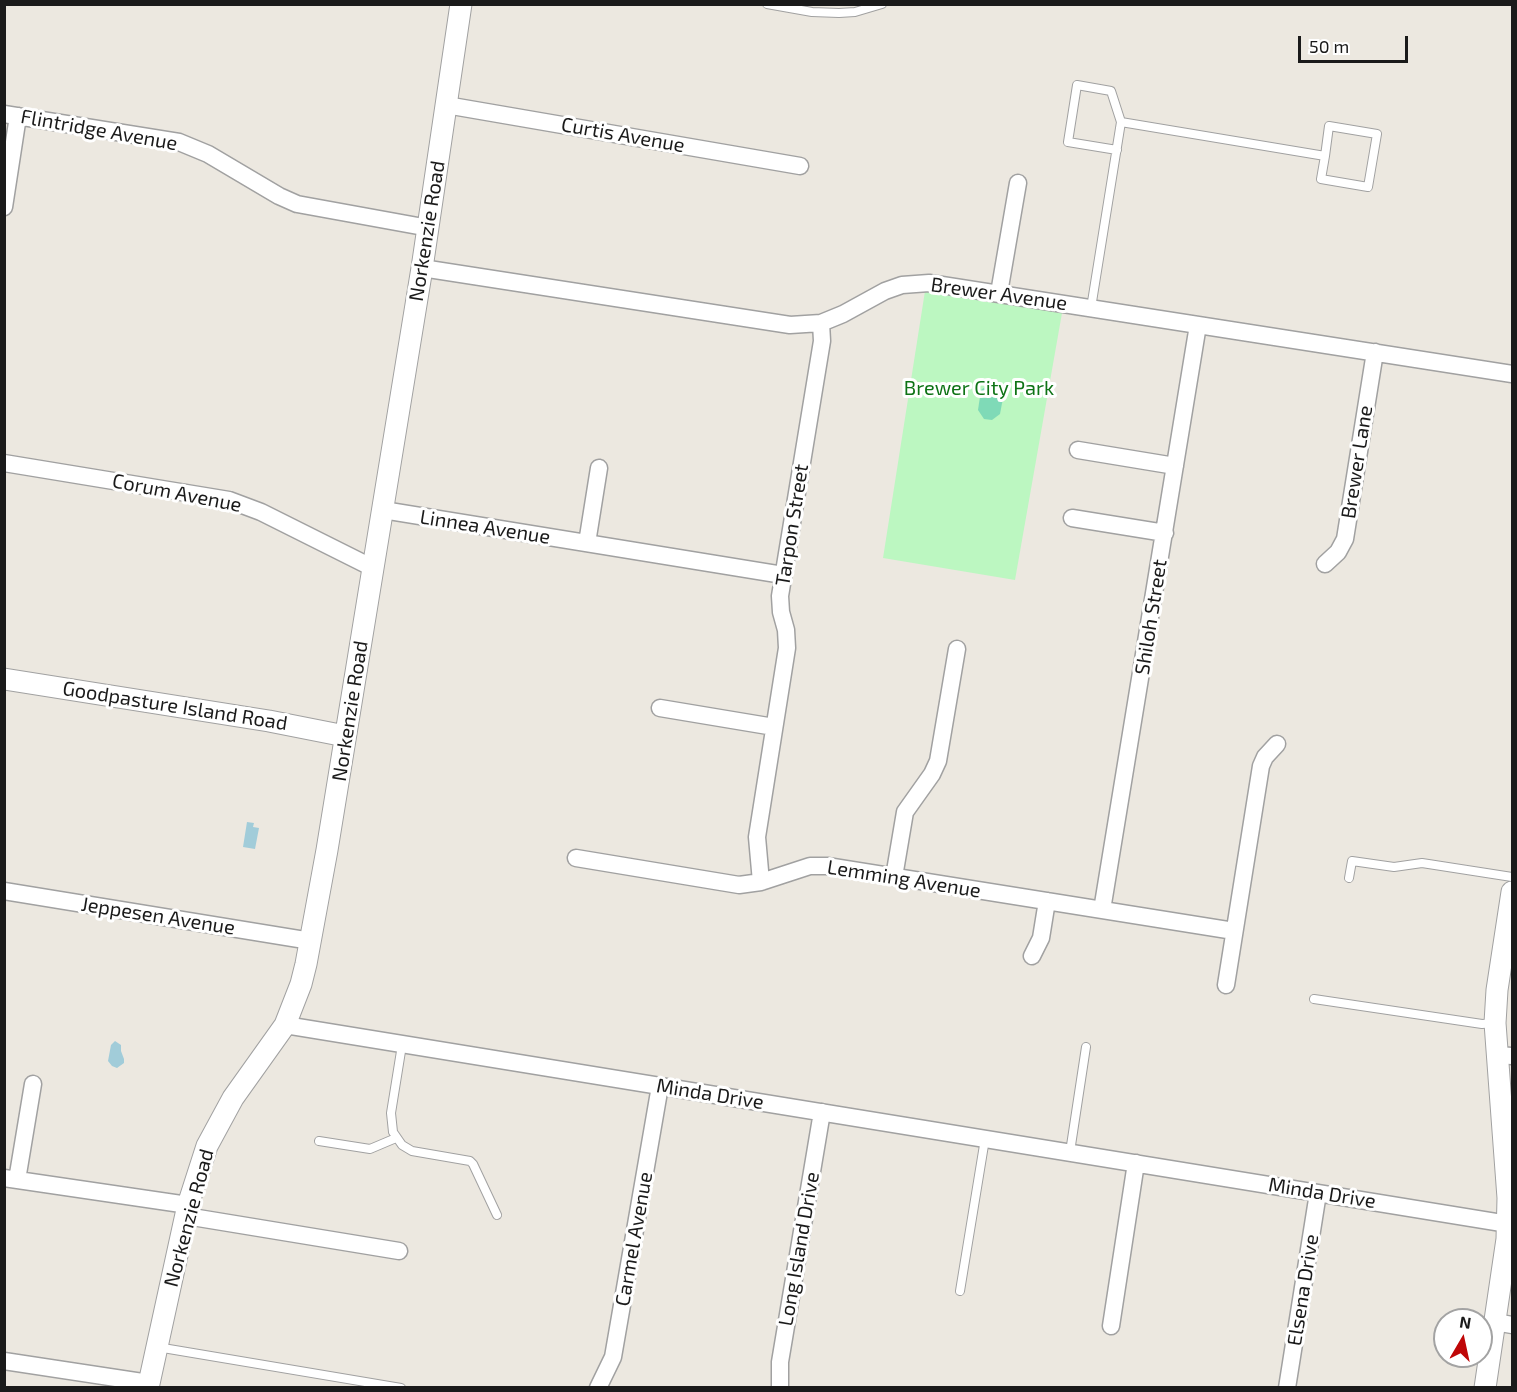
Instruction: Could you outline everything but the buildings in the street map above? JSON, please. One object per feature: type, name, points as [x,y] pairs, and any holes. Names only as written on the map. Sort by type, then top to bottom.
[{"type":"street","name":"Norkenzie Road","points":[[148,1385],[187,1211],[205,1151],[233,1098],[285,1025],[301,984],[311,941],[429,228],[461,4]]},
{"type":"street","name":"Curtis Avenue","points":[[446,105],[800,166]]},
{"type":"street","name":"Flintridge Avenue","points":[[11,115],[179,142],[208,154],[279,196],[297,204],[429,228]]},
{"type":"street","points":[[4,207],[11,115]]},
{"type":"street","points":[[999,293],[1017,183]]},
{"type":"street","name":"Brewer Avenue","points":[[422,268],[790,325],[821,323],[885,291],[902,285],[929,283],[1512,374]]},
{"type":"street","name":"Tarpon Street","points":[[761,882],[757,837],[787,648],[786,630],[780,604],[783,575],[822,341],[821,323]]},
{"type":"street","name":"Shiloh Street","points":[[1102,910],[1198,325]]},
{"type":"street","name":"Brewer Lane","points":[[1325,564],[1338,552],[1345,539],[1375,352]]},
{"type":"street","points":[[1078,450],[1175,466]]},
{"type":"street","name":"Corum Avenue","points":[[4,463],[229,500],[261,512],[373,568]]},
{"type":"street","points":[[587,543],[599,468]]},
{"type":"street","name":"Linnea Avenue","points":[[382,510],[783,575]]},
{"type":"street","points":[[1072,518],[1165,533]]},
{"type":"street","points":[[894,877],[905,812],[932,774],[938,761],[957,649]]},
{"type":"street","name":"Goodpasture Island Road","points":[[4,679],[269,721],[345,736]]},
{"type":"street","points":[[660,708],[774,727]]},
{"type":"street","points":[[1226,985],[1261,766],[1265,756],[1277,744]]},
{"type":"street","name":"Lemming Avenue","points":[[576,858],[739,885],[761,882],[801,868],[818,865],[1234,931]]},
{"type":"street","name":"Jeppesen Avenue","points":[[4,891],[311,941]]},
{"type":"street","points":[[1485,1388],[1504,1324],[1508,1198],[1504,1055],[1495,1023],[1497,990],[1512,892]]},
{"type":"street","points":[[1032,957],[1041,938],[1047,901]]},
{"type":"street","name":"Minda Drive","points":[[285,1025],[1508,1224]]},
{"type":"street","points":[[33,1084],[11,1179],[399,1251]]},
{"type":"street","name":"Carmel Avenue","points":[[598,1388],[613,1357],[660,1086]]},
{"type":"street","name":"Long Island Drive","points":[[780,1388],[780,1362],[822,1112]]},
{"type":"street","points":[[1111,1326],[1136,1163]]},
{"type":"street","name":"Elsena Drive","points":[[1287,1388],[1318,1192]]},
{"type":"street","points":[[4,1361],[148,1385]]},
{"type":"lane","points":[[767,4],[828,13],[855,12],[882,4]]},
{"type":"lane","points":[[1091,308],[1117,150],[1121,122],[1111,91],[1077,86],[1068,142],[1117,150]]},
{"type":"lane","points":[[1121,122],[1324,156]]},
{"type":"lane","points":[[1329,126],[1377,134],[1368,186],[1321,179],[1324,156],[1329,126]]},
{"type":"lane","points":[[1349,878],[1352,861],[1394,867],[1422,863],[1512,877]]},
{"type":"lane","points":[[1314,999],[1482,1024],[1495,1023]]},
{"type":"lane","points":[[402,1045],[390,1119],[396,1138],[412,1151],[470,1161],[496,1215]]},
{"type":"lane","points":[[1070,1152],[1086,1047]]},
{"type":"lane","points":[[319,1141],[370,1149],[396,1138]]},
{"type":"lane","points":[[960,1291],[985,1139]]},
{"type":"lane","points":[[157,1347],[401,1388]]},
{"type":"green space","name":"Brewer City Park","points":[[925,291],[1062,313],[1015,580],[883,558]]},
{"type":"green space","points":[[985,387],[1001,389],[1004,393],[1000,414],[992,420],[984,419],[978,410],[981,390]]},
{"type":"water","points":[[247,822],[254,823],[253,827],[259,828],[255,849],[243,847]]},
{"type":"water","points":[[115,1041],[121,1045],[124,1059],[124,1063],[117,1068],[108,1061],[111,1045]]}]
